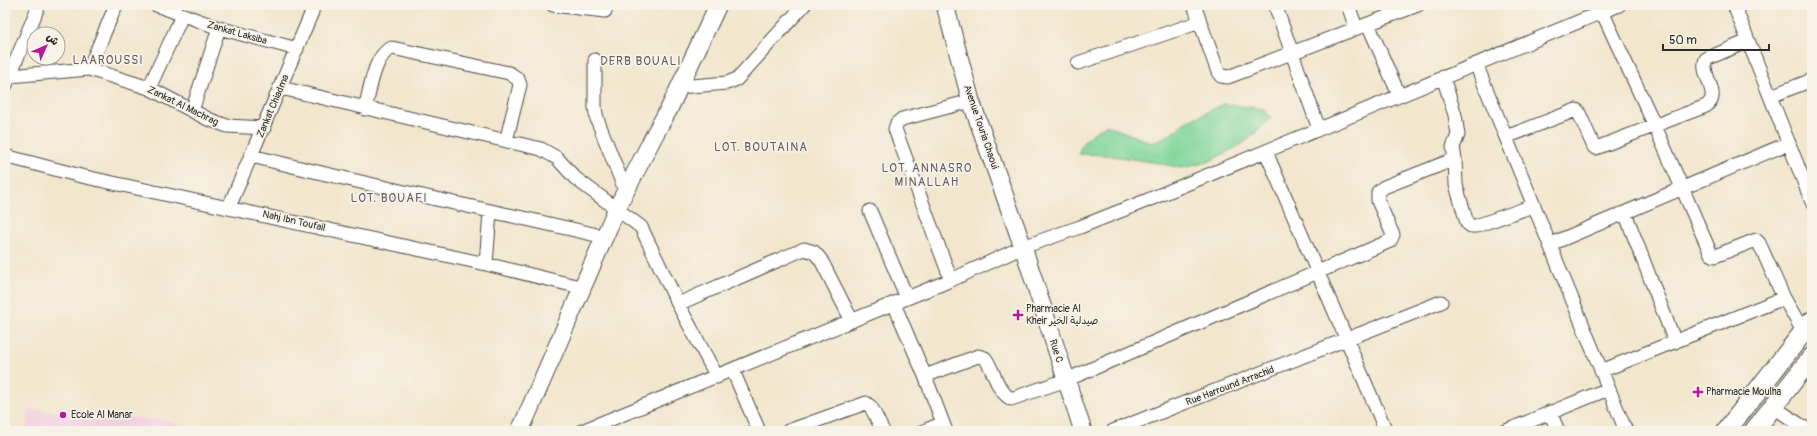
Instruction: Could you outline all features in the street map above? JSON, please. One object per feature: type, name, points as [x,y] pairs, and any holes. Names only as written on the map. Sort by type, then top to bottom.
[{"type":"main road","points":[[1726,431],[1808,326]]},
{"type":"main road","points":[[1754,431],[1812,357]]},
{"type":"street","points":[[7,81],[39,5]]},
{"type":"street","points":[[89,69],[116,5]]},
{"type":"street","name":"Zankat Laksiba","points":[[156,5],[182,16],[219,28],[297,49]]},
{"type":"street","name":"Zankat Chiadma","points":[[229,207],[297,49],[312,12],[313,5]]},
{"type":"street","points":[[553,5],[581,7],[605,11]]},
{"type":"street","points":[[520,431],[584,288],[625,190],[680,87],[718,5]]},
{"type":"street","points":[[680,87],[727,83],[737,79],[804,5]]},
{"type":"street","name":"Avenue Touria Chaoui","points":[[945,5],[972,101],[1023,247]]},
{"type":"street","points":[[1194,5],[1218,72],[1224,77],[1228,77],[1418,5]]},
{"type":"street","points":[[1275,5],[1319,129]]},
{"type":"street","points":[[1348,5],[1362,26],[1399,95]]},
{"type":"street","points":[[582,431],[609,426],[717,377],[951,280],[1023,247],[1087,224],[1266,152],[1476,64],[1601,8],[1619,5]]},
{"type":"street","points":[[1734,5],[1812,202]]},
{"type":"street","points":[[1601,8],[1683,188],[1711,254],[1715,256],[1757,240],[1784,298],[1808,326]]},
{"type":"street","points":[[149,88],[182,16]]},
{"type":"street","points":[[1078,63],[1200,22]]},
{"type":"street","points":[[192,111],[219,28]]},
{"type":"street","points":[[1506,137],[1576,110],[1595,148],[1655,126],[1709,104],[1713,96],[1704,68],[1706,59],[1748,41]]},
{"type":"street","points":[[365,109],[379,59],[386,50],[392,48],[509,73],[518,79],[520,85],[506,141]]},
{"type":"street","points":[[595,60],[595,108],[625,190]]},
{"type":"street","points":[[1476,64],[1626,431]]},
{"type":"street","name":"Zankat Al Machrag","points":[[7,81],[89,69],[149,88],[208,119],[227,126],[264,128]]},
{"type":"street","points":[[1443,77],[1455,115],[1458,135],[1453,147],[1456,185],[1467,223],[1471,226],[1476,226],[1533,206]]},
{"type":"street","points":[[1771,96],[1812,80]]},
{"type":"street","points":[[280,88],[540,149],[557,158],[575,178],[641,227],[678,304],[717,377]]},
{"type":"street","points":[[951,280],[895,129],[897,123],[902,120],[972,101]]},
{"type":"street","points":[[1550,244],[1789,143]]},
{"type":"street","points":[[1266,152],[1386,431]]},
{"type":"street","name":"Nahj Ibn Toufail","points":[[5,156],[82,176],[486,264],[584,288]]},
{"type":"street","points":[[252,156],[336,178],[490,212],[524,218],[605,237]]},
{"type":"street","points":[[925,376],[978,356],[985,358],[999,388],[1012,400],[1066,380],[1390,241],[1393,236],[1378,201],[1377,195],[1381,188],[1455,159]]},
{"type":"street","points":[[870,211],[907,298]]},
{"type":"street","points":[[486,264],[490,212]]},
{"type":"street","points":[[1625,213],[1675,342]]},
{"type":"street","name":"Rue C","points":[[1023,247],[1083,431]]},
{"type":"street","points":[[678,304],[804,249],[814,252],[821,260],[852,321]]},
{"type":"street","points":[[1601,371],[1784,298]]},
{"type":"street","name":"Rue Harround Arrachid","points":[[1114,431],[1441,302]]},
{"type":"street","points":[[894,304],[925,376],[944,427],[924,431]]},
{"type":"street","points":[[733,371],[760,431]]},
{"type":"street","points":[[1506,431],[1608,389]]},
{"type":"street","points":[[788,431],[866,403],[871,407],[883,431]]},
{"type":"street","points":[[1774,407],[1809,431]]},
{"type":"street","points":[[1550,412],[1558,431]]},
{"type":"shaded area","name":"Ecole Al Manar","points":[[29,410],[165,420],[198,431],[27,431]]},
{"type":"green space","points":[[1224,104],[1263,109],[1271,118],[1244,143],[1208,162],[1182,168],[1106,155],[1079,154],[1085,140],[1106,125],[1152,143],[1171,134],[1184,123]]},
{"type":"place","name":"Pharmacie Al Kheir صيدلية الخير","points":[[1018,315]]},
{"type":"place","name":"Pharmacie Moulha","points":[[1698,392]]},
{"type":"place","name":"Ecole Al Manar","points":[[63,415]]},
{"type":"district","name":"LAAROUSSI","points":[[108,60]]},
{"type":"district","name":"DERB BOUALI","points":[[641,61]]},
{"type":"district","name":"LOT. BOUTAINA","points":[[761,147]]},
{"type":"district","name":"LOT. ANNASRO MINALLAH","points":[[927,175]]},
{"type":"district","name":"LOT. BOUAFI","points":[[389,198]]}]
